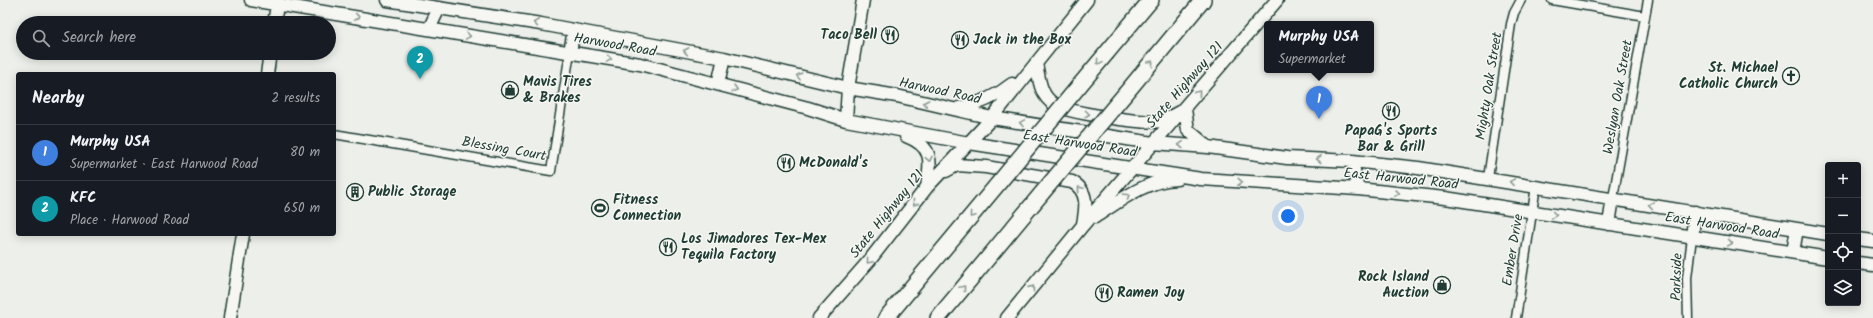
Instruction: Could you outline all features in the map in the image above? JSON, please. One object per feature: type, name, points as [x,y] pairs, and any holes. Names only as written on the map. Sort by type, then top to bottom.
[{"type":"highway","points":[[886,318],[1151,0]]},
{"type":"highway","points":[[938,318],[1204,0]]},
{"type":"main road","name":"Harwood Road","points":[[251,0],[278,2],[640,64],[846,120],[969,143]]},
{"type":"main road","name":"Harwood Road","points":[[387,0],[574,30],[724,58],[848,88],[956,109],[992,118]]},
{"type":"main road","points":[[846,120],[848,88],[864,0]]},
{"type":"main road","name":"State Highway 121","points":[[819,318],[869,261],[927,186],[992,118],[1087,0]]},
{"type":"main road","name":"State Highway 121","points":[[1007,318],[1082,225],[1185,109],[1277,0]]},
{"type":"main road","points":[[275,16],[278,2]]},
{"type":"main road","points":[[429,29],[439,8]]},
{"type":"main road","points":[[570,52],[574,30]]},
{"type":"main road","points":[[718,84],[724,58]]},
{"type":"main road","points":[[266,72],[269,60]]},
{"type":"main road","points":[[956,109],[975,105],[998,95],[1036,63],[1043,93],[1053,104],[1074,112],[1142,121],[1160,121],[1185,109],[1188,130],[1208,147]]},
{"type":"main road","name":"East Harwood Road","points":[[992,118],[1154,144],[1208,147],[1287,158],[1352,161],[1418,168],[1613,198],[1825,234]]},
{"type":"main road","points":[[890,129],[918,141],[927,150],[931,162],[927,186]]},
{"type":"main road","name":"East Harwood Road","points":[[969,143],[1201,179],[1358,189],[1445,198],[1825,257]]},
{"type":"main road","points":[[1352,161],[1358,189]]},
{"type":"main road","points":[[927,186],[949,168],[956,165],[986,167],[1072,182],[1079,185],[1084,194],[1086,207],[1082,225]]},
{"type":"main road","points":[[1082,225],[1140,188],[1164,180],[1201,179]]},
{"type":"main road","points":[[1609,224],[1613,198]]},
{"type":"main road","points":[[1692,237],[1695,212]]},
{"type":"main road","points":[[1793,252],[1797,229]]},
{"type":"main road","points":[[230,318],[243,236]]},
{"type":"main road","points":[[1861,239],[1873,241]]},
{"type":"main road","points":[[1861,263],[1873,263]]},
{"type":"street","name":"Mighty Oak Street","points":[[1488,178],[1511,24],[1514,14],[1522,0]]},
{"type":"street","points":[[1552,0],[1645,16]]},
{"type":"street","name":"Weslyan Oak Street","points":[[1613,198],[1648,0]]},
{"type":"street","name":"Blessing Court","points":[[336,134],[551,171],[570,52]]},
{"type":"street","name":"Ember Drive","points":[[1516,318],[1536,186]]},
{"type":"street","name":"Parkside","points":[[1688,318],[1687,278],[1692,237]]},
{"type":"place","name":"Taco Bell","points":[[890,35]]},
{"type":"place","name":"Jack in the Box","points":[[960,40]]},
{"type":"place","name":"St. Michael Catholic Church","points":[[1791,76]]},
{"type":"place","name":"KFC","points":[[420,79]]},
{"type":"place","name":"Mavis Tires & Brakes","points":[[510,90]]},
{"type":"place","name":"PapaG's Sports Bar & Grill","points":[[1391,111]]},
{"type":"place","name":"Murphy USA","points":[[1319,119]]},
{"type":"place","name":"McDonald's","points":[[786,163]]},
{"type":"place","name":"Public Storage","points":[[355,192]]},
{"type":"place","name":"Fitness Connection","points":[[600,208]]},
{"type":"place","name":"Los Jimadores Tex-Mex Tequila Factory","points":[[668,247]]},
{"type":"place","name":"Rock Island Auction","points":[[1442,285]]},
{"type":"place","name":"Ramen Joy","points":[[1104,293]]}]
